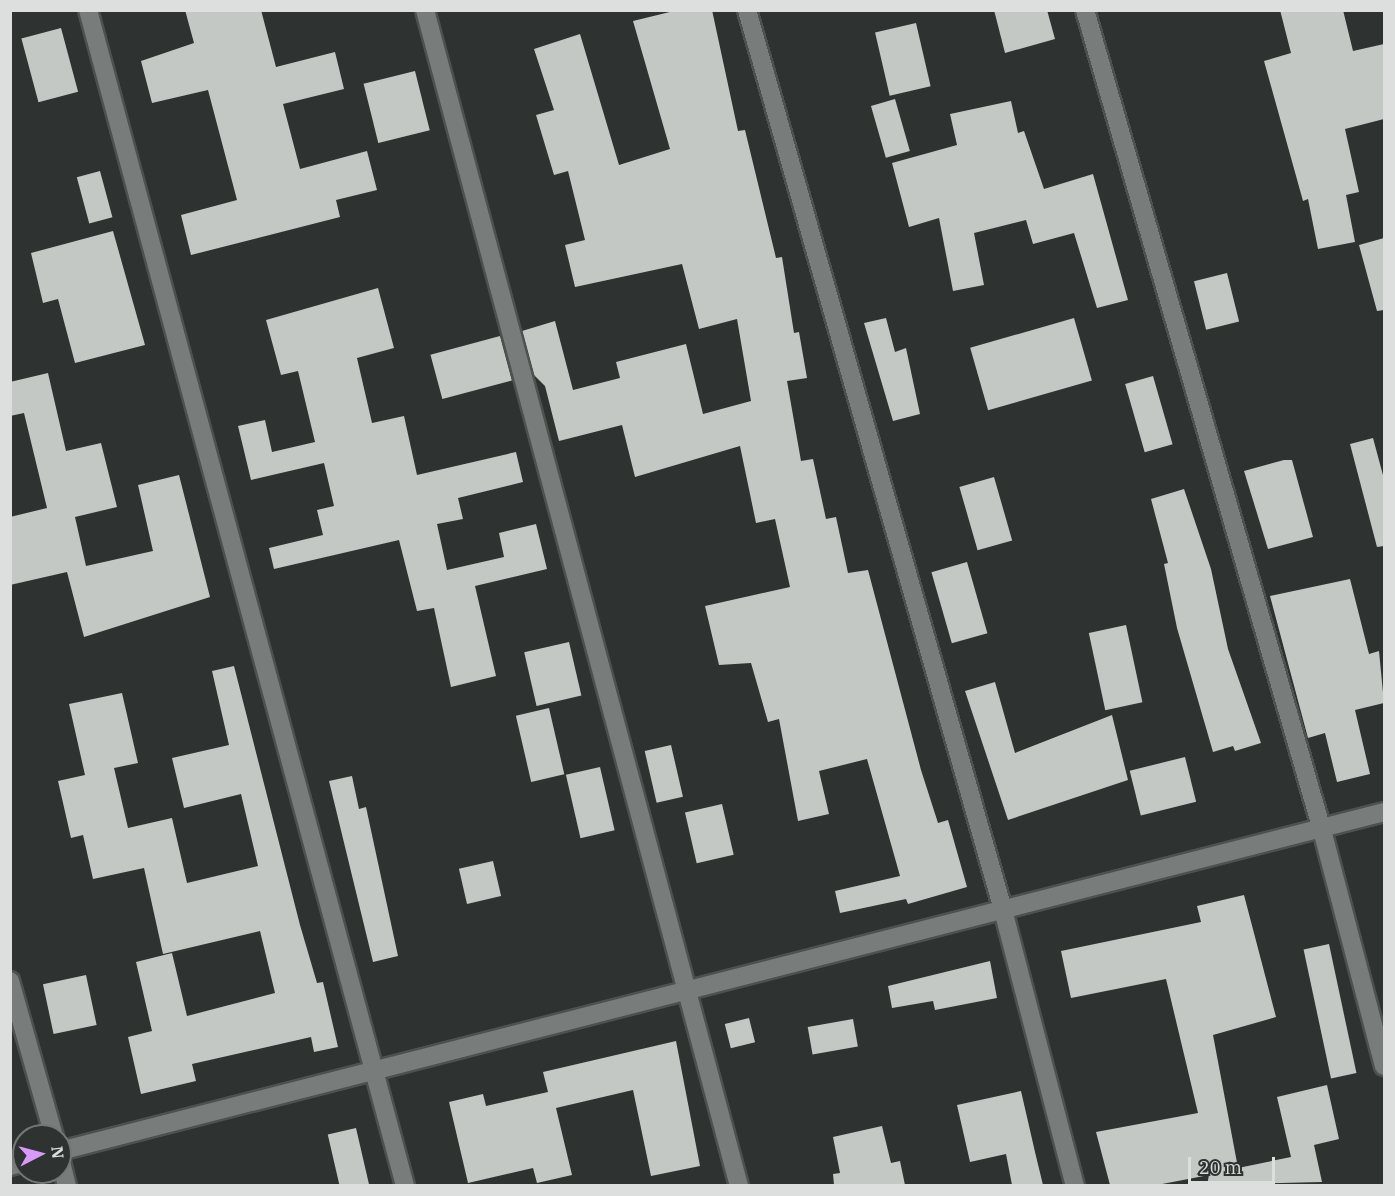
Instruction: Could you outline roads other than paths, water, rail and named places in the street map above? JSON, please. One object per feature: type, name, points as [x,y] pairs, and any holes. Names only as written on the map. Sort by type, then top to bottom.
[{"type":"street","points":[[88,10],[405,1185]]},
{"type":"street","points":[[425,10],[739,1185]]},
{"type":"street","points":[[747,10],[1003,910],[1075,1185]]},
{"type":"street","points":[[1085,10],[1322,830],[1384,1066]]},
{"type":"street","points":[[72,1148],[1322,830],[1384,812]]},
{"type":"street","points":[[10,981],[51,1124]]}]
